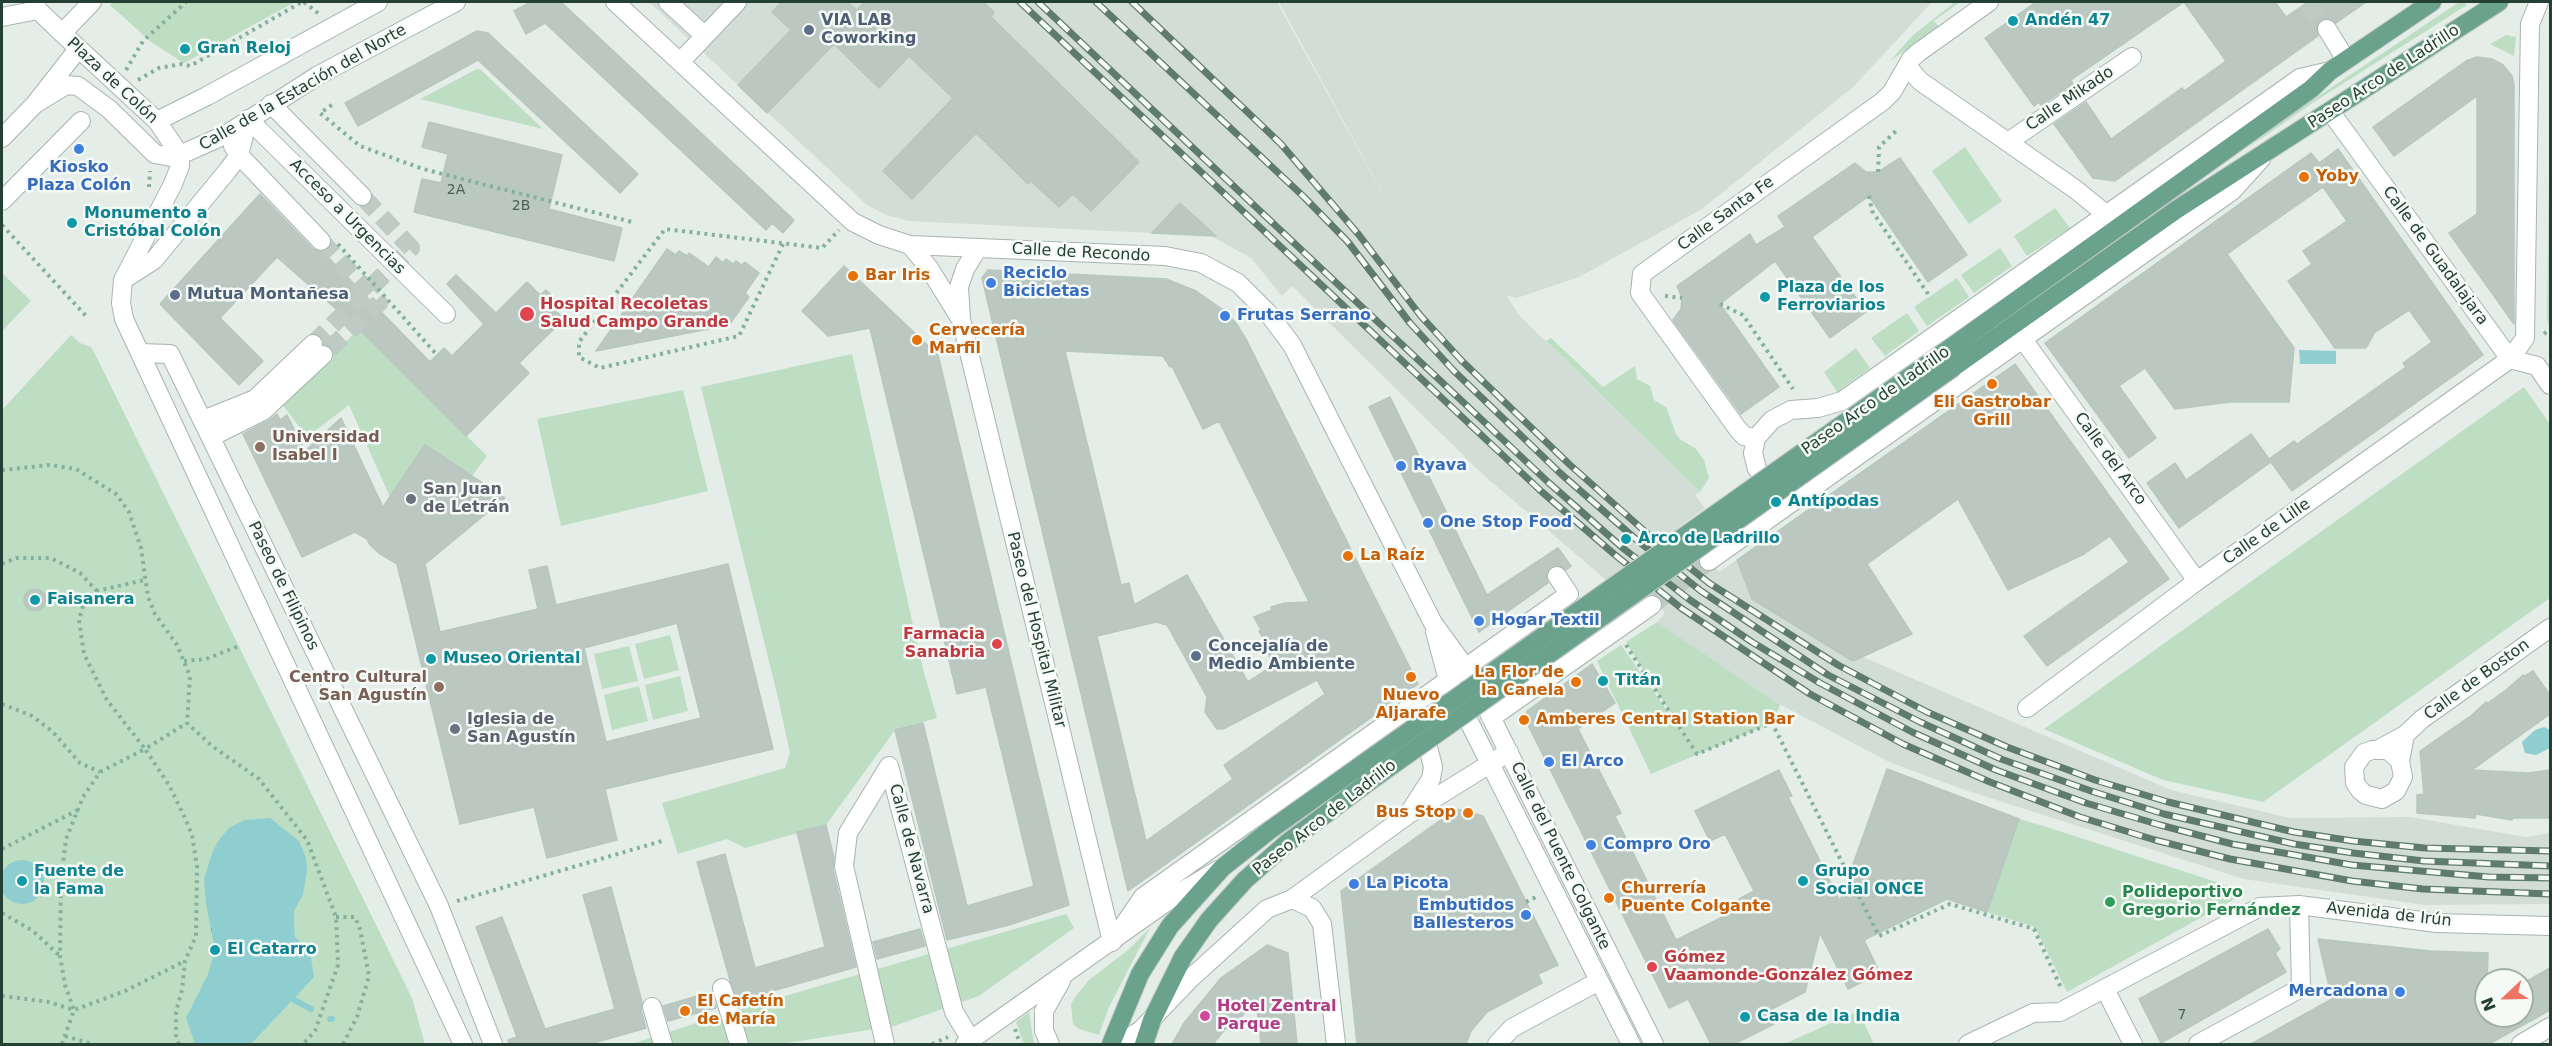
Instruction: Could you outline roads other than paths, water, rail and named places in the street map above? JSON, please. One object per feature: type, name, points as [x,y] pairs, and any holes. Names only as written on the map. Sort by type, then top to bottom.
[{"type":"main road","name":"Paseo Arco de Ladrillo","points":[[1112,1044],[1140,974],[1170,926],[1222,868],[1270,830],[1365,773],[1948,360],[2301,96],[2330,71],[2432,2]]},
{"type":"main road","name":"Paseo Arco de Ladrillo","points":[[1948,360],[2499,2]]},
{"type":"main road","name":"Paseo Arco de Ladrillo","points":[[1152,1020],[1183,957],[1209,920],[1245,880],[1365,773]]},
{"type":"main road","points":[[1144,1044],[1152,1020]]},
{"type":"street","points":[[69,26],[92,2]]},
{"type":"street","points":[[164,117],[378,2]]},
{"type":"street","name":"Calle de la Estación del Norte","points":[[188,152],[226,134],[317,76],[456,2]]},
{"type":"street","name":"Calle de Recondo","points":[[615,2],[849,219],[879,235],[910,245],[1165,256],[1201,263],[1238,283],[1268,313],[1292,345],[1433,623],[1465,667]]},
{"type":"street","points":[[668,2],[705,36]]},
{"type":"street","points":[[680,62],[737,2]]},
{"type":"street","name":"Calle Santa Fe","points":[[1756,438],[1744,436],[1737,428],[1640,292],[1642,274],[1883,101],[1892,92],[1907,66],[1919,52],[1989,2]]},
{"type":"street","points":[[2539,2],[2530,24],[2525,338],[2510,359],[2537,366],[2550,385]]},
{"type":"street","points":[[2,18],[37,6]]},
{"type":"street","name":"Plaza de Colón","points":[[35,104],[66,85],[78,86],[109,109],[155,154],[171,157],[188,152],[164,117],[78,49],[37,6]]},
{"type":"street","points":[[2327,29],[2346,60]]},
{"type":"street","points":[[2,138],[35,104],[78,49]]},
{"type":"street","name":"Calle Mikado","points":[[2008,142],[2132,57]]},
{"type":"street","name":"Calle Mikado","points":[[1907,66],[1920,81],[2075,189],[2107,215]]},
{"type":"street","name":"Paseo Arco de Ladrillo","points":[[2107,215],[2300,78],[2330,71]]},
{"type":"street","points":[[271,104],[362,196]]},
{"type":"street","name":"Calle de Guadalajara","points":[[2330,111],[2510,359]]},
{"type":"street","points":[[123,280],[154,260],[239,155],[248,119]]},
{"type":"street","name":"Acceso a Urgencias","points":[[248,119],[446,314]]},
{"type":"street","points":[[2,201],[81,122]]},
{"type":"street","points":[[226,134],[239,155],[327,240]]},
{"type":"street","name":"Paseo Arco de Ladrillo","points":[[1709,561],[2232,191],[2269,151]]},
{"type":"street","points":[[123,280],[188,152]]},
{"type":"street","points":[[1757,468],[1753,453],[1756,438],[1772,420],[1791,410],[1818,408],[1842,401],[2107,215]]},
{"type":"street","name":"Paseo del Hospital Militar","points":[[910,245],[929,268],[961,319]]},
{"type":"street","name":"Paseo del Hospital Militar","points":[[978,248],[964,269],[959,288],[961,319],[1112,942]]},
{"type":"street","name":"Paseo de Filipinos","points":[[123,280],[121,303],[124,319],[463,1044]]},
{"type":"street","name":"Calle del Arco","points":[[2022,338],[2197,581]]},
{"type":"street","points":[[203,420],[255,399],[318,350],[263,411],[211,437]]},
{"type":"street","name":"Paseo de Filipinos","points":[[140,353],[170,354],[439,906],[493,1044]]},
{"type":"street","name":"Calle de Lille","points":[[2027,708],[2197,581],[2510,359]]},
{"type":"street","name":"Paseo Arco de Ladrillo","points":[[1112,942],[1143,897],[1569,594],[1557,576]]},
{"type":"street","points":[[1491,718],[1652,605]]},
{"type":"street","name":"Calle de Recondo","points":[[1433,623],[1448,680]]},
{"type":"street","name":"Calle de Boston","points":[[2405,735],[2400,761],[2403,777],[2396,791],[2382,799],[2366,795],[2355,783],[2354,767],[2364,753],[2379,749],[2405,735],[2422,719],[2550,627]]},
{"type":"street","name":"Calle del Puente Colgante","points":[[1465,667],[1654,1044]]},
{"type":"street","name":"Calle del Puente Colgante","points":[[1448,680],[1630,1044]]},
{"type":"street","name":"Paseo Arco de Ladrillo","points":[[1394,720],[1410,721],[1418,727],[1429,751],[1433,767],[1431,779],[1408,814]]},
{"type":"street","points":[[2379,749],[2388,750],[2400,761]]},
{"type":"street","name":"Paseo Arco de Ladrillo","points":[[1119,1044],[1152,1020],[1191,978],[1267,909],[1292,899],[1408,814],[1509,752]]},
{"type":"street","name":"Calle de Navarra","points":[[885,1044],[844,866],[848,832],[889,766],[954,1012],[968,1042]]},
{"type":"street","name":"Paseo Arco de Ladrillo","points":[[968,1042],[1179,893],[1222,868]]},
{"type":"street","points":[[1292,899],[1312,908],[1322,924],[1336,1044]]},
{"type":"street","points":[[2198,1044],[2301,988],[2303,977],[2300,905]]},
{"type":"street","name":"Avenida de Irún","points":[[1968,1044],[2033,1014],[2060,1012],[2260,907],[2300,905],[2437,923],[2550,926]]},
{"type":"street","name":"Paseo Arco de Ladrillo","points":[[1050,1044],[1044,1031],[1044,1011],[1065,974]]},
{"type":"street","points":[[1497,1044],[1512,1028],[1599,981]]},
{"type":"street","points":[[722,988],[739,1044]]},
{"type":"street","points":[[2105,989],[2133,1044]]},
{"type":"street","points":[[652,1007],[663,1044]]},
{"type":"street","points":[[2521,1044],[2550,1027]]},
{"type":"water","points":[[2299,350],[2336,351],[2336,364],[2300,364]]},
{"type":"water","points":[[2544,727],[2550,730],[2550,748],[2536,755],[2525,753],[2522,742],[2535,730]]},
{"type":"water","points":[[270,818],[299,841],[306,858],[307,871],[303,894],[294,911],[294,924],[295,937],[310,951],[314,977],[251,1044],[195,1044],[186,1018],[208,974],[215,950],[206,904],[204,879],[212,853],[229,828],[245,820]]},
{"type":"water","name":"Fuente de la Fama","points":[[22,860],[37,867],[44,882],[37,897],[22,904],[7,897],[0,882],[7,867]]},
{"type":"waterway","points":[[294,1000],[311,1009]]},
{"type":"tunnel","points":[[2307,2],[2327,29]]},
{"type":"tunnel","points":[[313,344],[411,248],[362,196]]},
{"type":"tunnel","points":[[321,241],[379,303],[323,355]]},
{"type":"tunnel","points":[[1652,605],[1709,561]]},
{"type":"railway","points":[[1020,2],[1542,492],[1681,608],[1810,694],[1903,744],[1990,782],[2080,817],[2155,840],[2230,859],[2352,881],[2423,889],[2550,894]]},
{"type":"railway","points":[[1038,2],[1549,483],[1624,549],[1690,600],[1752,642],[1820,683],[1912,732],[1996,770],[2086,803],[2160,825],[2232,844],[2352,865],[2489,877],[2550,878]]},
{"type":"railway","points":[[1096,2],[1304,197],[1348,242],[1410,323],[1454,371],[1560,473],[1638,541],[1701,591],[1828,675],[1920,722],[2001,759],[2164,814],[2294,844],[2353,853],[2424,861],[2550,866]]},
{"type":"railway","points":[[1132,2],[1281,144],[1359,235],[1420,315],[1462,361],[1569,464],[1649,535],[1709,583],[1838,665],[1927,712],[2007,747],[2095,780],[2168,802],[2294,832],[2353,841],[2425,848],[2550,851]]},
{"type":"place","name":"Andén 47","points":[[2013,21]]},
{"type":"place","name":"VIA LAB Coworking","points":[[809,30]]},
{"type":"place","name":"Gran Reloj","points":[[185,49]]},
{"type":"place","name":"Kiosko Plaza Colón","points":[[79,149]]},
{"type":"place","name":"Yoby","points":[[2304,177]]},
{"type":"place","name":"Monumento a Cristóbal Colón","points":[[72,223]]},
{"type":"place","name":"Bar Iris","points":[[853,276]]},
{"type":"place","name":"Reciclo Bicicletas","points":[[991,283]]},
{"type":"place","name":"Mutua Montañesa","points":[[175,295]]},
{"type":"place","name":"Plaza de los Ferroviarios","points":[[1765,297]]},
{"type":"place","name":"Hospital Recoletas Salud Campo Grande","points":[[527,314]]},
{"type":"place","name":"Frutas Serrano","points":[[1225,316]]},
{"type":"place","name":"Cervecería Marfil","points":[[917,340]]},
{"type":"place","name":"Eli Gastrobar Grill","points":[[1992,384]]},
{"type":"place","name":"Universidad Isabel I","points":[[260,447]]},
{"type":"place","name":"Ryava","points":[[1401,466]]},
{"type":"place","name":"San Juan de Letrán","points":[[411,499]]},
{"type":"place","name":"Antípodas","points":[[1776,502]]},
{"type":"place","name":"One Stop Food","points":[[1428,523]]},
{"type":"place","name":"Arco de Ladrillo","points":[[1626,539]]},
{"type":"place","name":"La Raíz","points":[[1348,556]]},
{"type":"place","name":"Faisanera","points":[[35,600]]},
{"type":"place","name":"Hogar Textil","points":[[1479,621]]},
{"type":"place","name":"Farmacia Sanabria","points":[[997,644]]},
{"type":"place","name":"Concejalía de Medio Ambiente","points":[[1196,656]]},
{"type":"place","name":"Museo Oriental","points":[[431,659]]},
{"type":"place","name":"Nuevo Aljarafe","points":[[1411,677]]},
{"type":"place","name":"Titán","points":[[1603,681]]},
{"type":"place","name":"La Flor de la Canela","points":[[1576,682]]},
{"type":"place","name":"Centro Cultural San Agustín","points":[[439,687]]},
{"type":"place","name":"Amberes Central Station Bar","points":[[1524,720]]},
{"type":"place","name":"Iglesia de San Agustín","points":[[455,729]]},
{"type":"place","name":"El Arco","points":[[1549,762]]},
{"type":"place","name":"Bus Stop","points":[[1468,813]]},
{"type":"place","name":"Compro Oro","points":[[1591,845]]},
{"type":"place","name":"Fuente de la Fama","points":[[22,881]]},
{"type":"place","name":"Grupo Social ONCE","points":[[1803,881]]},
{"type":"place","name":"La Picota","points":[[1354,884]]},
{"type":"place","name":"Churrería Puente Colgante","points":[[1609,898]]},
{"type":"place","name":"Polideportivo Gregorio Fernández","points":[[2110,902]]},
{"type":"place","name":"Embutidos Ballesteros","points":[[1526,915]]},
{"type":"place","name":"El Catarro","points":[[215,950]]},
{"type":"place","name":"Gómez Vaamonde-González Gómez","points":[[1652,967]]},
{"type":"place","name":"Mercadona","points":[[2400,992]]},
{"type":"place","name":"El Cafetín de María","points":[[685,1011]]},
{"type":"place","name":"Hotel Zentral Parque","points":[[1205,1016]]},
{"type":"place","name":"Casa de la India","points":[[1745,1017]]}]
